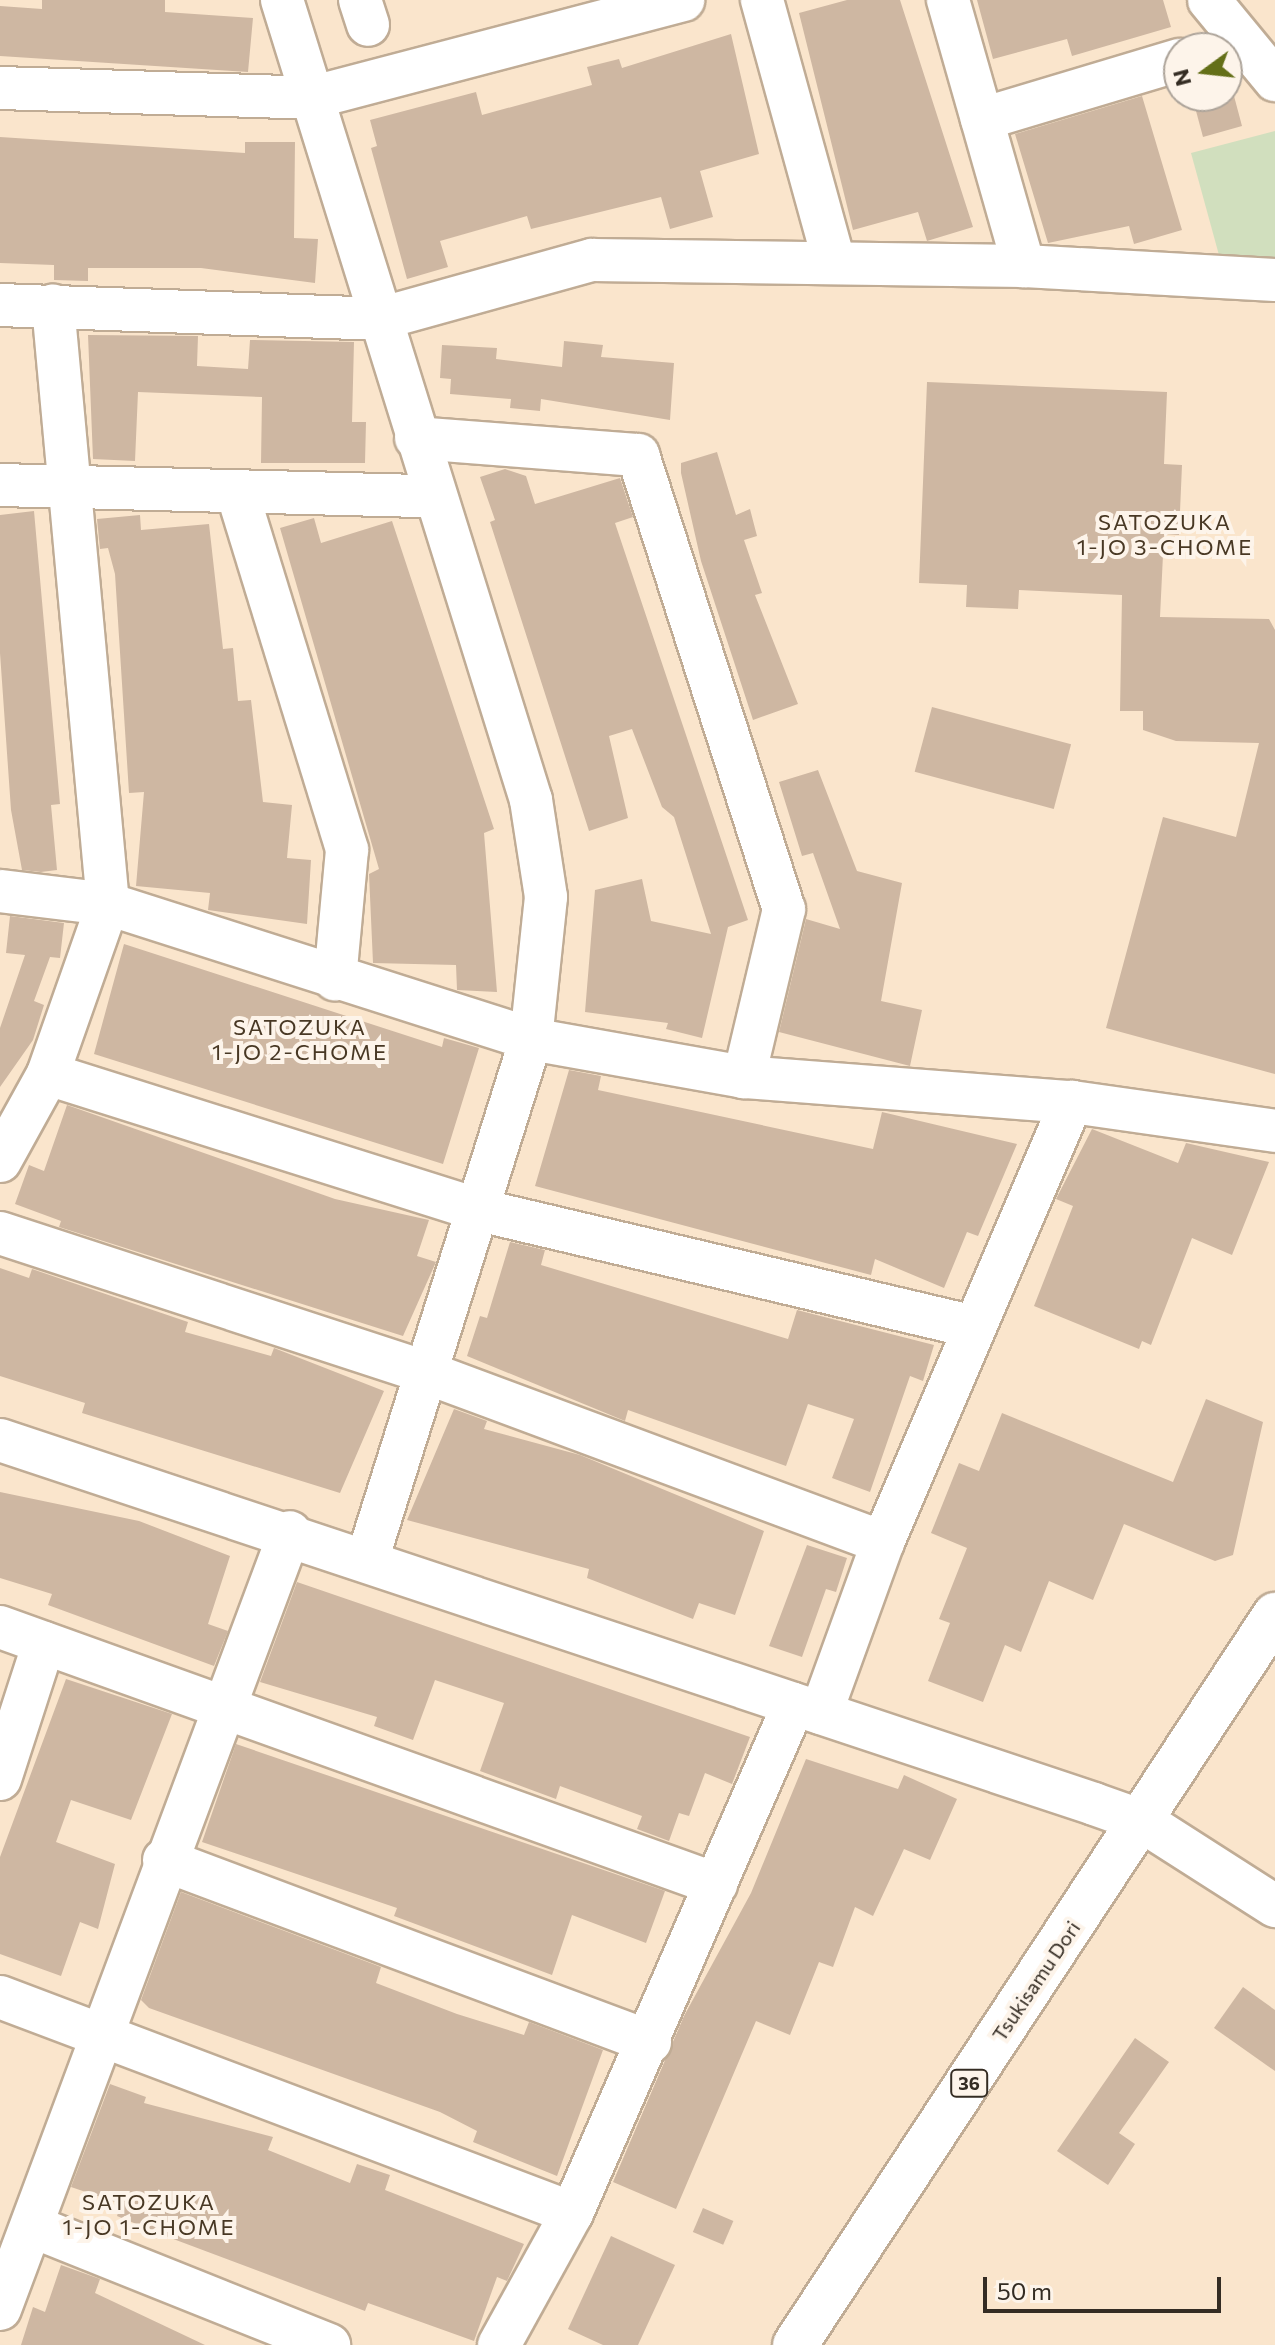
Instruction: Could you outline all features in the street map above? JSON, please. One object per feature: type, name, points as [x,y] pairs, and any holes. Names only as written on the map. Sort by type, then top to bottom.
[{"type":"highway","name":"Tsukisamu Dori","points":[[795,2345],[1275,1615]]},
{"type":"street","points":[[282,0],[432,496],[531,800],[546,897],[531,1039],[422,1371],[368,1557]]},
{"type":"street","points":[[0,88],[310,98],[683,0]]},
{"type":"street","points":[[762,0],[834,261]]},
{"type":"street","points":[[948,0],[1024,266]]},
{"type":"street","points":[[1209,0],[1224,32]]},
{"type":"street","points":[[1243,55],[1275,80]]},
{"type":"street","points":[[982,119],[1163,65]]},
{"type":"street","points":[[0,305],[379,319],[592,260],[1024,266],[1275,280]]},
{"type":"street","points":[[0,1161],[48,1074],[108,904],[53,306]]},
{"type":"street","points":[[416,438],[638,455],[784,909],[744,1077]]},
{"type":"street","points":[[0,485],[238,495],[432,496]]},
{"type":"street","points":[[238,495],[347,850],[335,979]]},
{"type":"street","points":[[0,891],[108,904],[335,979],[531,1039],[744,1077],[1072,1102],[1275,1131]]},
{"type":"street","points":[[48,1074],[475,1209],[974,1327]]},
{"type":"street","points":[[499,2345],[572,2213],[650,2042],[716,1884],[808,1708],[883,1542],[1072,1102]]},
{"type":"street","points":[[0,1233],[422,1371],[883,1542]]},
{"type":"street","points":[[0,1440],[368,1557],[1142,1821],[1275,1906]]},
{"type":"street","points":[[0,2309],[34,2227],[164,1860],[290,1532]]},
{"type":"street","points":[[0,1627],[225,1703],[716,1884]]},
{"type":"street","points":[[0,1779],[44,1643]]},
{"type":"street","points":[[164,1860],[650,2042]]},
{"type":"street","points":[[0,1997],[572,2213]]},
{"type":"street","points":[[34,2227],[329,2345]]},
{"type":"green space","points":[[1275,131],[1275,280],[1225,277],[1191,153]]},
{"type":"building","points":[[42,0],[165,0],[165,12],[253,18],[248,72],[0,56],[0,6],[42,9]]},
{"type":"building","points":[[847,0],[900,0],[973,227],[927,241],[918,212],[853,230],[799,13]]},
{"type":"building","points":[[977,0],[1163,0],[1171,27],[1072,56],[1067,39],[993,59]]},
{"type":"building","points":[[731,34],[759,154],[700,171],[713,217],[670,229],[661,197],[531,229],[527,216],[440,241],[448,267],[407,279],[371,148],[377,146],[370,120],[476,92],[482,115],[592,85],[587,67],[619,59],[622,68]]},
{"type":"building","points":[[1142,96],[1182,230],[1134,244],[1129,226],[1048,243],[1015,134]]},
{"type":"building","points":[[1196,112],[1238,112],[1242,126],[1203,137]]},
{"type":"building","points":[[0,137],[245,153],[245,142],[295,142],[294,238],[318,239],[315,283],[201,268],[88,268],[88,281],[54,280],[54,265],[0,263]]},
{"type":"building","points":[[88,335],[198,336],[197,366],[248,369],[250,340],[354,342],[352,422],[366,422],[365,463],[261,463],[262,397],[138,392],[135,461],[93,459]]},
{"type":"building","points":[[564,341],[603,345],[601,357],[674,363],[670,420],[541,399],[540,411],[510,408],[511,399],[450,394],[451,379],[440,378],[442,345],[497,348],[496,359],[562,367]]},
{"type":"building","points":[[927,382],[1167,392],[1164,464],[1182,465],[1179,535],[1164,534],[1160,617],[1269,619],[1275,630],[1275,1074],[1106,1028],[1163,817],[1236,837],[1259,743],[1176,741],[1143,730],[1143,711],[1120,711],[1122,595],[1019,590],[1018,609],[966,607],[967,585],[919,583]]},
{"type":"building","points":[[717,452],[736,515],[750,509],[757,536],[744,540],[762,593],[755,595],[798,704],[753,720],[701,561],[681,473],[681,463]]},
{"type":"building","points":[[505,469],[526,476],[535,504],[620,478],[633,517],[615,523],[748,920],[728,927],[702,1038],[666,1029],[668,1023],[585,1012],[595,890],[642,879],[651,921],[711,934],[674,817],[662,807],[632,729],[609,736],[628,818],[589,831],[490,522],[495,520],[480,477]]},
{"type":"building","points":[[34,511],[60,804],[51,805],[57,870],[41,872],[22,870],[11,810],[0,653],[0,515]]},
{"type":"building","points":[[140,515],[141,530],[209,524],[223,649],[233,648],[238,701],[251,700],[263,802],[292,805],[287,858],[311,860],[307,924],[208,910],[210,893],[136,886],[144,792],[129,793],[115,574],[108,548],[100,549],[97,519]]},
{"type":"building","points":[[314,518],[321,543],[392,521],[494,829],[484,833],[497,992],[457,990],[456,965],[373,963],[369,874],[379,869],[280,528]]},
{"type":"building","points":[[932,707],[1071,744],[1054,809],[915,772]]},
{"type":"building","points":[[818,770],[857,871],[902,883],[881,1001],[922,1010],[910,1066],[779,1032],[806,919],[840,929],[813,853],[802,856],[779,782]]},
{"type":"building","points":[[10,916],[64,923],[60,958],[50,957],[34,1001],[44,1005],[33,1040],[0,1087],[0,1028],[25,955],[6,953]]},
{"type":"building","points":[[124,944],[442,1047],[444,1038],[479,1048],[443,1164],[94,1054]]},
{"type":"building","points":[[569,1070],[601,1076],[598,1090],[873,1149],[882,1112],[1017,1144],[978,1236],[967,1232],[944,1288],[875,1259],[871,1275],[535,1186]]},
{"type":"building","points":[[67,1105],[335,1199],[429,1220],[417,1256],[436,1262],[403,1336],[59,1227],[61,1221],[15,1204],[29,1165],[44,1171]]},
{"type":"building","points":[[1092,1129],[1178,1163],[1186,1143],[1269,1162],[1232,1255],[1192,1238],[1151,1345],[1142,1341],[1139,1349],[1034,1306],[1073,1206],[1056,1199]]},
{"type":"building","points":[[510,1242],[545,1250],[541,1265],[788,1339],[797,1310],[934,1345],[923,1381],[910,1376],[870,1492],[832,1478],[854,1419],[808,1404],[786,1466],[628,1410],[625,1421],[467,1356],[480,1316],[487,1318]]},
{"type":"building","points":[[0,1268],[29,1278],[32,1269],[188,1322],[185,1332],[271,1356],[274,1348],[384,1391],[340,1493],[82,1413],[85,1403],[0,1376]]},
{"type":"building","points":[[1206,1399],[1263,1422],[1233,1555],[1215,1561],[1124,1524],[1093,1600],[1049,1581],[1021,1652],[1005,1645],[983,1702],[928,1681],[950,1623],[939,1619],[967,1548],[931,1533],[959,1463],[979,1471],[1002,1413],[1173,1482]]},
{"type":"building","points":[[454,1409],[487,1421],[484,1429],[580,1455],[764,1531],[735,1615],[699,1603],[693,1619],[587,1578],[589,1569],[407,1520]]},
{"type":"building","points":[[0,1492],[139,1521],[230,1556],[208,1624],[228,1631],[214,1666],[48,1605],[52,1594],[0,1578]]},
{"type":"building","points":[[807,1545],[847,1558],[836,1592],[826,1589],[802,1657],[769,1646]]},
{"type":"building","points":[[297,1582],[750,1737],[732,1784],[705,1773],[689,1816],[679,1813],[669,1841],[637,1829],[642,1816],[560,1786],[556,1799],[480,1771],[504,1703],[435,1680],[413,1740],[374,1726],[377,1717],[260,1682]]},
{"type":"building","points":[[66,1679],[172,1714],[131,1820],[71,1800],[56,1842],[115,1864],[98,1929],[80,1922],[61,1976],[0,1954],[0,1857]]},
{"type":"building","points":[[236,1744],[665,1891],[646,1943],[572,1915],[552,1975],[394,1916],[397,1908],[202,1842]]},
{"type":"building","points":[[806,1759],[898,1789],[904,1775],[957,1799],[930,1860],[904,1849],[873,1916],[855,1907],[833,1967],[819,1962],[790,2035],[756,2021],[676,2209],[613,2182],[684,2016],[751,1893]]},
{"type":"building","points":[[181,1892],[381,1967],[376,1983],[457,2014],[524,2035],[529,2022],[603,2050],[557,2176],[473,2142],[477,2131],[440,2112],[149,2008],[141,2000]]},
{"type":"building","points":[[1243,1987],[1275,2010],[1275,2071],[1214,2028]]},
{"type":"building","points":[[1135,2038],[1169,2062],[1119,2133],[1135,2144],[1108,2185],[1057,2151]]},
{"type":"building","points":[[110,2084],[146,2097],[144,2103],[273,2137],[268,2150],[350,2183],[357,2164],[390,2175],[385,2190],[524,2244],[507,2281],[497,2277],[474,2341],[368,2303],[365,2311],[168,2237],[117,2216],[121,2204],[71,2187]]},
{"type":"building","points":[[703,2208],[733,2221],[723,2245],[693,2232]]},
{"type":"building","points":[[611,2236],[675,2265],[638,2345],[603,2345],[568,2329]]},
{"type":"building","points":[[61,2265],[100,2279],[95,2293],[205,2345],[21,2345],[33,2307],[45,2312]]},
{"type":"district","name":"SATOZUKA 1-JO 3-CHOME","points":[[1165,534]]},
{"type":"district","name":"SATOZUKA 1-JO 2-CHOME","points":[[300,1038]]},
{"type":"district","name":"SATOZUKA 1-JO 1-CHOME","points":[[149,2214]]}]
